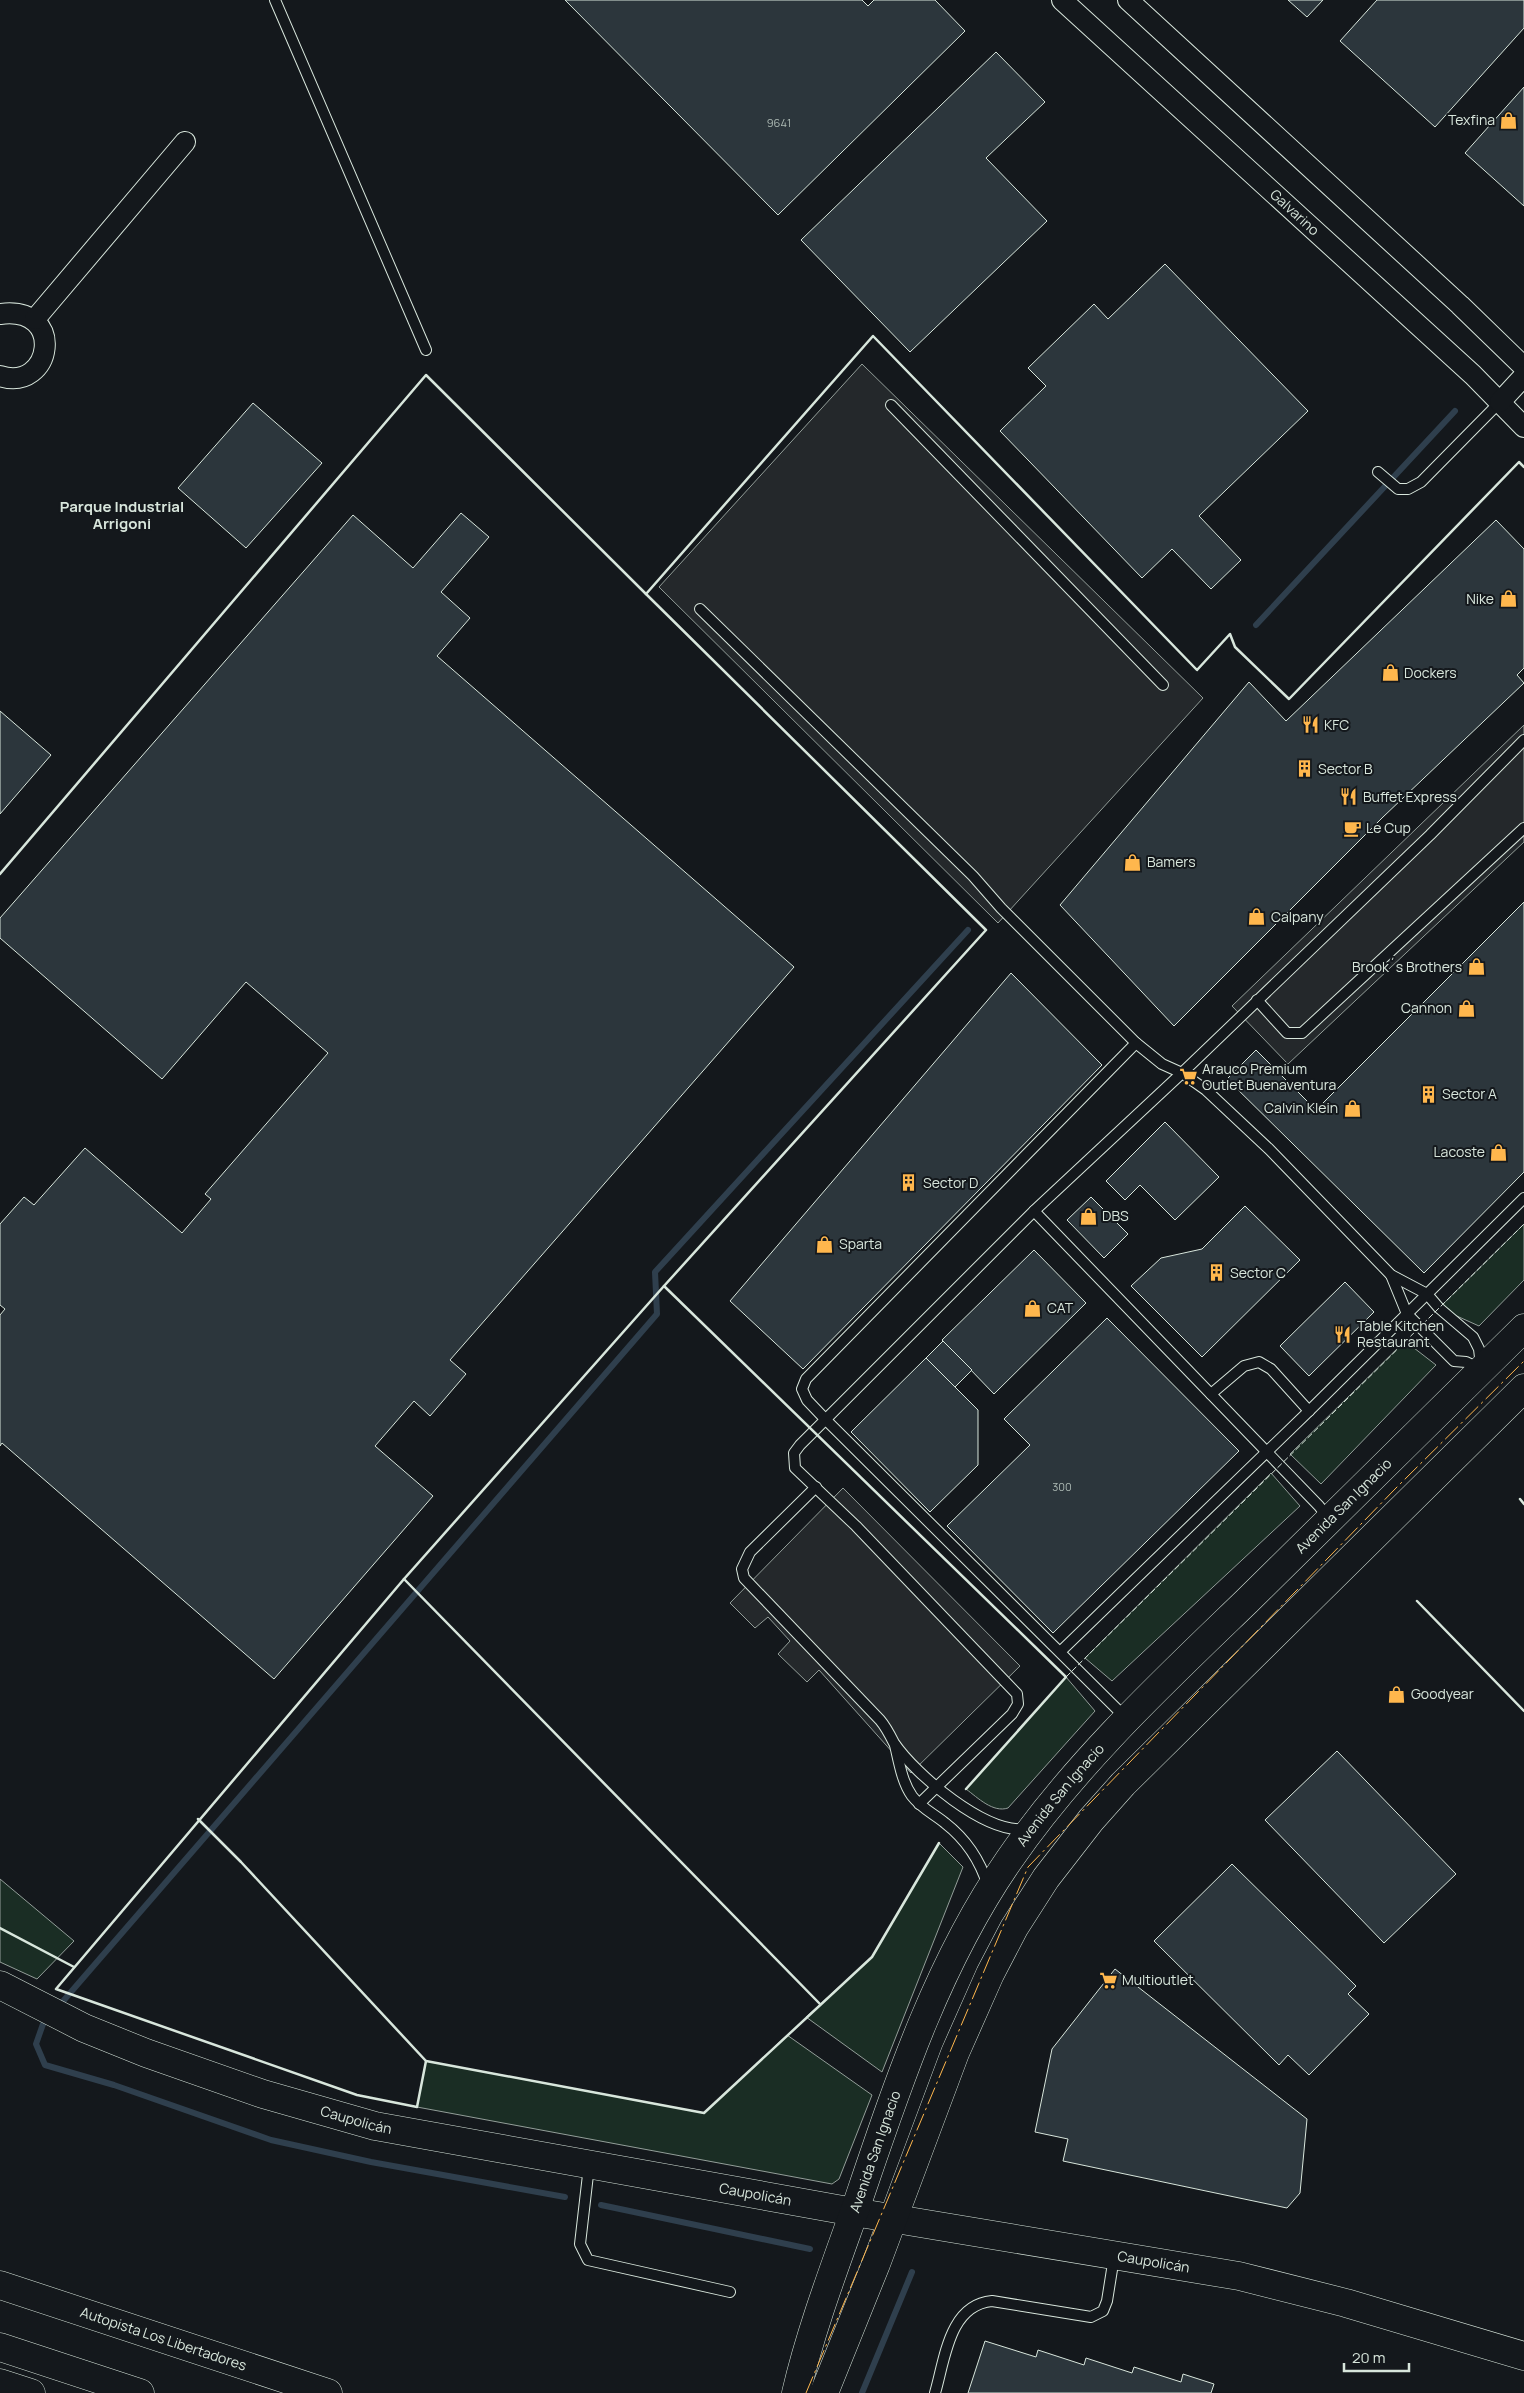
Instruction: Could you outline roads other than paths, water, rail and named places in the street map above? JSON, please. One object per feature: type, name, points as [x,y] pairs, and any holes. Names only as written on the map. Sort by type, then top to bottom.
[{"type":"main road","name":"Avenida San Ignacio","points":[[796,2393],[811,2340],[909,2056],[947,1969],[990,1891],[1032,1828],[1064,1788],[1186,1660],[1524,1328]]},
{"type":"main road","points":[[824,2393],[966,2026],[1014,1928],[1046,1878],[1085,1827],[1123,1784],[1524,1388]]},
{"type":"main road","points":[[1278,1570],[1278,1585],[1282,1592],[1294,1601],[1309,1601]]},
{"type":"main road","points":[[1186,1660],[1205,1670],[1213,1680],[1217,1691]]},
{"type":"main road","name":"Caupolicán","points":[[0,1985],[84,2028],[208,2076],[318,2111],[433,2137],[589,2165],[854,2212],[1239,2276],[1298,2290],[1524,2356]]},
{"type":"main road","points":[[886,2120],[898,2132],[904,2134],[911,2135],[925,2130]]},
{"type":"main road","name":"Autopista Los Libertadores","points":[[0,2285],[328,2393]]},
{"type":"main road","points":[[0,2346],[140,2393]]},
{"type":"main road","points":[[0,2383],[31,2393]]},
{"type":"street","name":"Galvarino","points":[[1062,0],[1500,402],[1524,427]]},
{"type":"street","points":[[1128,0],[1460,305],[1524,367]]},
{"type":"street","points":[[35,319],[185,142]]},
{"type":"street","points":[[0,314],[15,312],[35,319],[46,341],[44,356],[37,368],[24,377],[9,379],[0,376]]},
{"type":"street","points":[[1500,402],[1524,376]]},
{"type":"lane","points":[[275,0],[426,350]]},
{"type":"lane","points":[[1378,472],[1398,489],[1408,489],[1421,482],[1500,402]]},
{"type":"lane","points":[[891,404],[1164,685]]},
{"type":"lane","points":[[700,609],[973,876],[1001,908],[1136,1043],[1162,1064],[1182,1073],[1206,1090],[1264,1145],[1391,1275],[1427,1294],[1439,1308],[1473,1337],[1479,1349],[1482,1369]]},
{"type":"lane","points":[[919,1804],[1012,1714],[1018,1704],[1017,1694],[816,1487],[795,1468],[794,1453],[1034,1211],[1182,1073],[1430,835],[1524,740]]},
{"type":"lane","points":[[1257,1000],[1287,1033],[1302,1033],[1524,828]]},
{"type":"lane","points":[[1127,1720],[1060,1651],[826,1420],[804,1395],[802,1389],[806,1379],[1136,1043]]},
{"type":"lane","points":[[1060,1651],[1309,1411],[1524,1198]]},
{"type":"lane","points":[[1034,1211],[1319,1506],[1329,1520]]},
{"type":"lane","points":[[1391,1275],[1407,1314],[1454,1361],[1466,1362],[1482,1369]]},
{"type":"lane","points":[[1211,1394],[1244,1366],[1259,1362],[1271,1369],[1309,1411]]},
{"type":"lane","points":[[816,1487],[750,1552],[742,1569],[744,1578],[880,1720],[895,1744],[936,1786],[981,1816],[1004,1828],[1018,1830],[1032,1828]]},
{"type":"lane","points":[[895,1744],[904,1780],[919,1804],[945,1823],[973,1850],[983,1869],[990,1891]]},
{"type":"lane","points":[[589,2165],[580,2244],[588,2260],[730,2292]]},
{"type":"lane","points":[[935,2393],[955,2325],[966,2310],[979,2302],[992,2301],[1091,2317],[1103,2311],[1107,2301],[1114,2255]]},
{"type":"waterway","points":[[1256,625],[1455,411]]},
{"type":"waterway","points":[[58,2007],[657,1314],[655,1272],[968,930]]},
{"type":"waterway","points":[[50,2017],[43,2024],[36,2044],[45,2065],[114,2085],[271,2140],[371,2162],[565,2197]]},
{"type":"waterway","points":[[601,2205],[810,2249]]},
{"type":"waterway","points":[[862,2393],[912,2272]]},
{"type":"place","name":"Texfina","points":[[1509,120]]},
{"type":"place","name":"Nike","points":[[1508,599]]},
{"type":"place","name":"Dockers","points":[[1390,673]]},
{"type":"place","name":"KFC","points":[[1310,725]]},
{"type":"place","name":"Sector B","points":[[1304,769]]},
{"type":"place","name":"Buffet Express","points":[[1349,797]]},
{"type":"place","name":"Le Cup","points":[[1352,828]]},
{"type":"place","name":"Bamers","points":[[1133,862]]},
{"type":"place","name":"Calpany","points":[[1257,917]]},
{"type":"place","name":"Brook´s Brothers","points":[[1476,967]]},
{"type":"place","name":"Cannon","points":[[1466,1008]]},
{"type":"place","name":"Arauco Premium Outlet Buenaventura","points":[[1188,1077]]},
{"type":"place","name":"Sector A","points":[[1428,1094]]},
{"type":"place","name":"Calvin Klein","points":[[1352,1108]]},
{"type":"place","name":"Lacoste","points":[[1499,1152]]},
{"type":"place","name":"Sector D","points":[[909,1183]]},
{"type":"place","name":"DBS","points":[[1088,1216]]},
{"type":"place","name":"Sparta","points":[[825,1244]]},
{"type":"place","name":"Sector C","points":[[1216,1273]]},
{"type":"place","name":"CAT","points":[[1033,1308]]},
{"type":"place","name":"Table Kitchen Restaurant","points":[[1343,1334]]},
{"type":"place","name":"Goodyear","points":[[1397,1694]]},
{"type":"place","name":"Multioutlet","points":[[1108,1980]]},
{"type":"district","name":"Parque Industrial Arrigoni","points":[[122,516]]}]
